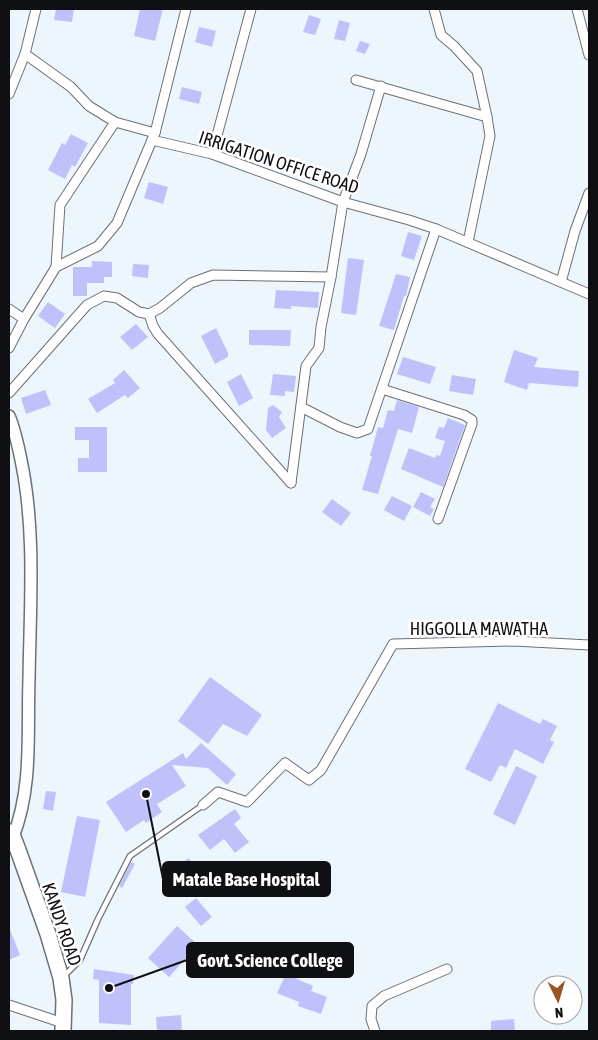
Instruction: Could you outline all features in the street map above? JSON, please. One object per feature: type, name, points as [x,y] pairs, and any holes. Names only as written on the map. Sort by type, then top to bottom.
[{"type":"highway","name":"KANDY ROAD","points":[[11,834],[48,934],[61,978],[64,1000],[63,1027]]},
{"type":"street","points":[[9,94],[25,54],[36,9]]},
{"type":"street","points":[[56,267],[98,246],[117,223],[153,136],[186,9]]},
{"type":"street","points":[[212,154],[251,9]]},
{"type":"street","points":[[434,9],[441,35],[477,71],[490,136],[468,242]]},
{"type":"street","points":[[577,9],[589,55]]},
{"type":"street","name":"IRRIGATION OFFICE ROAD","points":[[25,54],[71,87],[89,106],[115,122],[212,154],[344,202],[436,229],[589,294]]},
{"type":"street","points":[[356,80],[487,117]]},
{"type":"street","points":[[149,314],[158,334],[291,483],[306,366],[320,348],[321,327],[344,202],[361,154],[381,86]]},
{"type":"street","points":[[9,348],[24,319],[56,267],[60,205],[115,122]]},
{"type":"street","points":[[561,282],[575,231],[589,194]]},
{"type":"street","points":[[301,407],[340,427],[357,433],[368,429],[436,229]]},
{"type":"street","points":[[9,393],[88,305],[104,296],[117,298],[139,312],[149,314],[160,308],[191,284],[213,275],[331,277]]},
{"type":"street","points":[[9,309],[24,319]]},
{"type":"street","points":[[382,389],[464,415],[472,420],[438,519]]},
{"type":"street","points":[[9,416],[14,427],[28,490],[31,583],[29,753],[25,794],[18,825],[11,834]]},
{"type":"street","name":"HIGGOLLA MAWATHA","points":[[203,805],[218,792],[247,802],[285,763],[309,780],[321,770],[393,644],[514,641],[589,645]]},
{"type":"street","points":[[375,1031],[370,1019],[372,1006],[384,996],[447,969]]},
{"type":"street","points":[[9,1005],[63,1027]]},
{"type":"lane","points":[[61,978],[80,960],[98,919],[130,856],[203,805]]},
{"type":"building","points":[[56,9],[74,9],[72,22],[54,20]]},
{"type":"building","points":[[140,9],[163,9],[155,41],[134,36]]},
{"type":"building","points":[[309,15],[321,19],[315,35],[303,32]]},
{"type":"building","points":[[339,20],[350,23],[345,41],[334,39]]},
{"type":"building","points":[[199,27],[216,31],[212,47],[195,42]]},
{"type":"building","points":[[360,41],[370,44],[365,54],[356,51]]},
{"type":"building","points":[[182,87],[202,92],[199,104],[179,99]]},
{"type":"building","points":[[71,134],[88,143],[75,167],[72,165],[65,179],[48,170],[62,143],[65,145]]},
{"type":"building","points":[[149,182],[168,187],[163,204],[144,198]]},
{"type":"building","points":[[408,232],[422,236],[414,260],[401,256]]},
{"type":"building","points":[[348,258],[364,260],[356,315],[341,313]]},
{"type":"building","points":[[92,261],[112,262],[112,277],[104,277],[104,283],[87,283],[87,296],[73,296],[73,267],[92,267]]},
{"type":"building","points":[[133,264],[149,265],[148,278],[132,276]]},
{"type":"building","points":[[396,274],[410,277],[406,296],[404,296],[394,330],[379,326]]},
{"type":"building","points":[[276,290],[319,292],[318,308],[291,306],[291,309],[274,308]]},
{"type":"building","points":[[48,302],[65,314],[55,328],[38,316]]},
{"type":"building","points":[[136,324],[148,337],[132,350],[120,337]]},
{"type":"building","points":[[216,328],[228,353],[228,357],[215,364],[201,336]]},
{"type":"building","points":[[249,330],[291,330],[290,346],[249,345]]},
{"type":"building","points":[[514,350],[538,358],[534,367],[579,371],[578,387],[529,383],[527,390],[504,382]]},
{"type":"building","points":[[403,357],[436,367],[430,384],[397,374]]},
{"type":"building","points":[[124,370],[140,388],[128,398],[125,395],[97,413],[88,399],[115,383],[113,380]]},
{"type":"building","points":[[241,374],[253,398],[239,406],[227,382]]},
{"type":"building","points":[[273,374],[296,376],[294,392],[285,391],[285,396],[270,395]]},
{"type":"building","points":[[452,375],[476,379],[473,395],[449,391]]},
{"type":"building","points":[[45,390],[51,405],[26,414],[21,398]]},
{"type":"building","points":[[397,400],[419,407],[412,433],[398,429],[378,494],[362,490],[378,427],[383,428],[388,410],[394,411]]},
{"type":"building","points":[[273,405],[282,412],[279,417],[286,428],[272,438],[266,430],[268,408]]},
{"type":"building","points":[[448,418],[465,425],[443,487],[401,469],[409,448],[435,458],[436,455],[440,456],[445,441],[435,438],[439,427],[444,428]]},
{"type":"building","points":[[75,427],[107,427],[107,472],[78,472],[78,458],[89,458],[89,440],[75,440]]},
{"type":"building","points":[[421,492],[435,499],[430,507],[434,509],[430,516],[413,507]]},
{"type":"building","points":[[392,496],[412,506],[404,521],[384,510]]},
{"type":"building","points":[[332,499],[351,513],[341,526],[322,512]]},
{"type":"building","points":[[210,677],[262,715],[247,736],[223,724],[208,744],[178,721]]},
{"type":"building","points":[[498,703],[540,724],[543,719],[557,726],[550,740],[554,742],[543,764],[515,749],[506,768],[500,765],[491,782],[465,769]]},
{"type":"building","points":[[201,743],[236,774],[227,785],[208,768],[172,765],[186,786],[157,804],[162,812],[146,823],[144,820],[126,832],[106,802],[183,753],[186,759]]},
{"type":"building","points":[[516,766],[537,776],[515,825],[493,814]]},
{"type":"building","points":[[46,791],[56,792],[53,811],[43,809]]},
{"type":"building","points":[[235,809],[241,818],[234,824],[249,842],[235,853],[224,839],[210,850],[198,835]]},
{"type":"building","points":[[77,816],[100,820],[85,897],[61,892]]},
{"type":"building","points":[[189,858],[198,872],[180,883],[172,869]]},
{"type":"building","points":[[131,862],[135,864],[122,888],[119,886]]},
{"type":"building","points":[[196,898],[212,917],[201,926],[185,907]]},
{"type":"building","points":[[177,926],[198,945],[169,977],[148,958]]},
{"type":"building","points":[[9,927],[20,955],[9,960]]},
{"type":"building","points":[[94,969],[134,975],[133,984],[131,984],[131,1025],[99,1023],[99,980],[93,979]]},
{"type":"building","points":[[286,974],[313,986],[311,991],[327,997],[321,1014],[298,1006],[299,1002],[277,993]]},
{"type":"building","points":[[181,1015],[182,1031],[157,1031],[156,1017]]},
{"type":"building","points":[[514,1019],[515,1031],[491,1031],[491,1021]]},
{"type":"place","name":"Matale Base Hospital","points":[[146,794]]},
{"type":"place","name":"Govt. Science College","points":[[109,988]]}]
